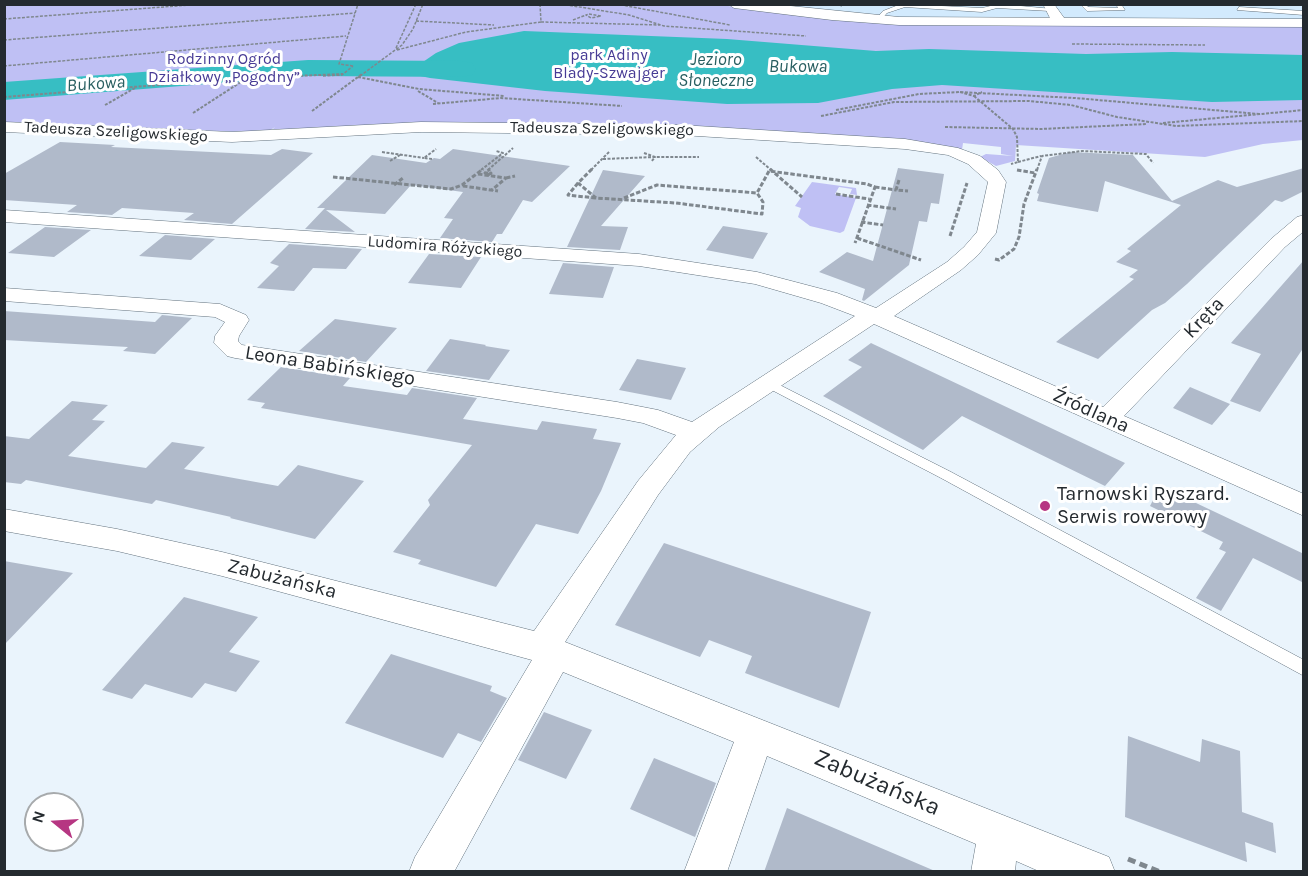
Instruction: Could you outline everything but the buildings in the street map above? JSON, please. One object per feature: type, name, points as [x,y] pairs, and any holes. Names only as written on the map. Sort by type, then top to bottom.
[{"type":"main road","points":[[734,4],[878,20],[1304,23]]},
{"type":"street","points":[[1049,7],[1061,22]]},
{"type":"street","name":"Tadeusza Szeligowskiego","points":[[4,127],[214,137],[421,127],[699,131],[926,147],[958,153],[987,168]]},
{"type":"street","points":[[430,872],[549,651],[648,488],[680,446],[695,432],[768,383],[954,266],[982,240],[998,189],[997,182],[987,168]]},
{"type":"street","name":"Ludomira Różyckiego","points":[[4,216],[652,261],[772,282],[830,298],[875,316]]},
{"type":"street","name":"Kręta","points":[[1107,418],[1278,243],[1304,221]]},
{"type":"street","name":"Leona Babińskiego","points":[[4,294],[220,311],[238,320],[227,336],[226,343],[235,351],[624,411],[695,432]]},
{"type":"street","name":"Źródlana","points":[[875,316],[1304,506]]},
{"type":"street","name":"Zabużańska","points":[[4,520],[117,540],[222,564],[377,603],[549,651],[756,733],[995,852],[1094,872]]},
{"type":"street","points":[[705,872],[756,733]]},
{"type":"lane","points":[[834,4],[842,4]]},
{"type":"lane","points":[[939,4],[1049,7]]},
{"type":"lane","points":[[983,4],[995,6]]},
{"type":"lane","points":[[1082,4],[1087,9],[1122,10],[1118,4]]},
{"type":"lane","points":[[878,20],[885,12],[906,5],[982,10],[995,6]]},
{"type":"lane","points":[[1239,9],[1304,12]]},
{"type":"lane","points":[[1113,10],[1131,23]]},
{"type":"lane","points":[[768,383],[946,475],[1304,669]]},
{"type":"path","points":[[4,19],[203,4]]},
{"type":"path","points":[[4,97],[248,78],[342,75],[353,66],[339,64],[358,4]]},
{"type":"path","points":[[394,51],[416,4]]},
{"type":"path","points":[[304,133],[299,120],[394,51],[409,37],[423,4]]},
{"type":"path","points":[[540,4],[541,22]]},
{"type":"path","points":[[570,21],[586,15],[596,14],[600,17],[614,12]]},
{"type":"path","points":[[4,40],[356,13]]},
{"type":"path","points":[[416,21],[504,25]]},
{"type":"path","points":[[394,51],[443,37],[504,25],[570,21],[664,26]]},
{"type":"path","points":[[4,66],[346,36]]},
{"type":"path","points":[[191,115],[248,78]]},
{"type":"path","points":[[356,78],[418,89],[526,99],[418,91],[356,78]]},
{"type":"path","points":[[105,105],[139,86]]},
{"type":"path","points":[[418,91],[438,103]]},
{"type":"path","points":[[959,92],[974,96],[1013,129],[1017,137],[1018,162]]},
{"type":"path","points":[[974,96],[982,92]]},
{"type":"path","points":[[818,114],[893,98],[982,92],[1259,114]]},
{"type":"path","points":[[424,96],[428,95]]},
{"type":"path","points":[[491,100],[501,98]]},
{"type":"path","points":[[827,119],[815,118],[894,102],[982,102],[1059,104],[1154,124],[1192,126],[1304,121]]},
{"type":"path","points":[[943,127],[1013,129],[1154,124],[1304,110]]},
{"type":"path","points":[[432,159],[424,158],[441,146]]},
{"type":"path","points":[[488,175],[490,174],[485,173],[513,150],[510,147]]},
{"type":"path","points":[[612,149],[568,195],[762,214],[763,202],[757,193]]},
{"type":"path","points":[[462,186],[503,153],[492,150]]},
{"type":"path","points":[[987,168],[1082,150],[1146,154],[1153,164]]},
{"type":"path","points":[[640,152],[655,157]]},
{"type":"path","points":[[990,258],[999,260],[1014,249],[1019,237],[1024,204],[1042,156]]},
{"type":"path","points":[[651,162],[655,157]]},
{"type":"path","points":[[602,159],[699,157]]},
{"type":"path","points":[[756,157],[802,197]]},
{"type":"path","points":[[770,171],[909,192]]},
{"type":"path","points":[[757,193],[770,171]]},
{"type":"path","points":[[477,174],[506,178],[515,176]]},
{"type":"path","points":[[333,177],[393,185],[442,189],[462,186],[498,191]]},
{"type":"path","points":[[393,185],[403,178]]},
{"type":"path","points":[[492,190],[506,178]]},
{"type":"path","points":[[896,190],[899,180]]},
{"type":"path","points":[[578,183],[596,198]]},
{"type":"path","points":[[623,199],[657,186],[757,193]]},
{"type":"path","points":[[855,243],[875,187]]},
{"type":"path","points":[[836,194],[870,199]]},
{"type":"path","points":[[867,206],[896,209]]},
{"type":"path","points":[[861,222],[884,225]]},
{"type":"path","points":[[857,238],[926,261]]},
{"type":"path","points":[[1126,858],[1160,872]]},
{"type":"shaded area","points":[[1303,4],[1304,20],[895,19],[746,5]]},
{"type":"green space","name":"park Adiny Blady-Szwajger","points":[[712,4],[858,22],[1303,26],[1303,140],[1263,144],[1205,157],[1016,145],[1015,161],[996,166],[980,157],[986,154],[1013,156],[1001,154],[1001,147],[963,143],[962,150],[900,139],[687,127],[273,129],[275,127],[266,133],[5,122],[4,5]]},
{"type":"green space","points":[[812,182],[856,188],[857,195],[850,194],[852,189],[839,187],[835,194],[856,198],[844,231],[840,233],[810,226],[798,217],[801,208],[795,206]]},
{"type":"water","name":"Jezioro Słoneczne","points":[[524,31],[727,39],[876,51],[929,49],[1086,54],[1172,52],[1303,55],[1303,100],[1212,102],[942,85],[892,89],[818,103],[727,104],[545,91],[430,78],[386,69],[420,64],[436,53],[459,43]]},
{"type":"waterway","name":"Bukowa","points":[[4,91],[308,68],[462,69]]},
{"type":"place","name":"Tarnowski Ryszard. Serwis rowerowy","points":[[1045,506]]},
{"type":"park label","name":"Rodzinny Ogród Działkowy „Pogodny”","points":[[224,68]]}]
